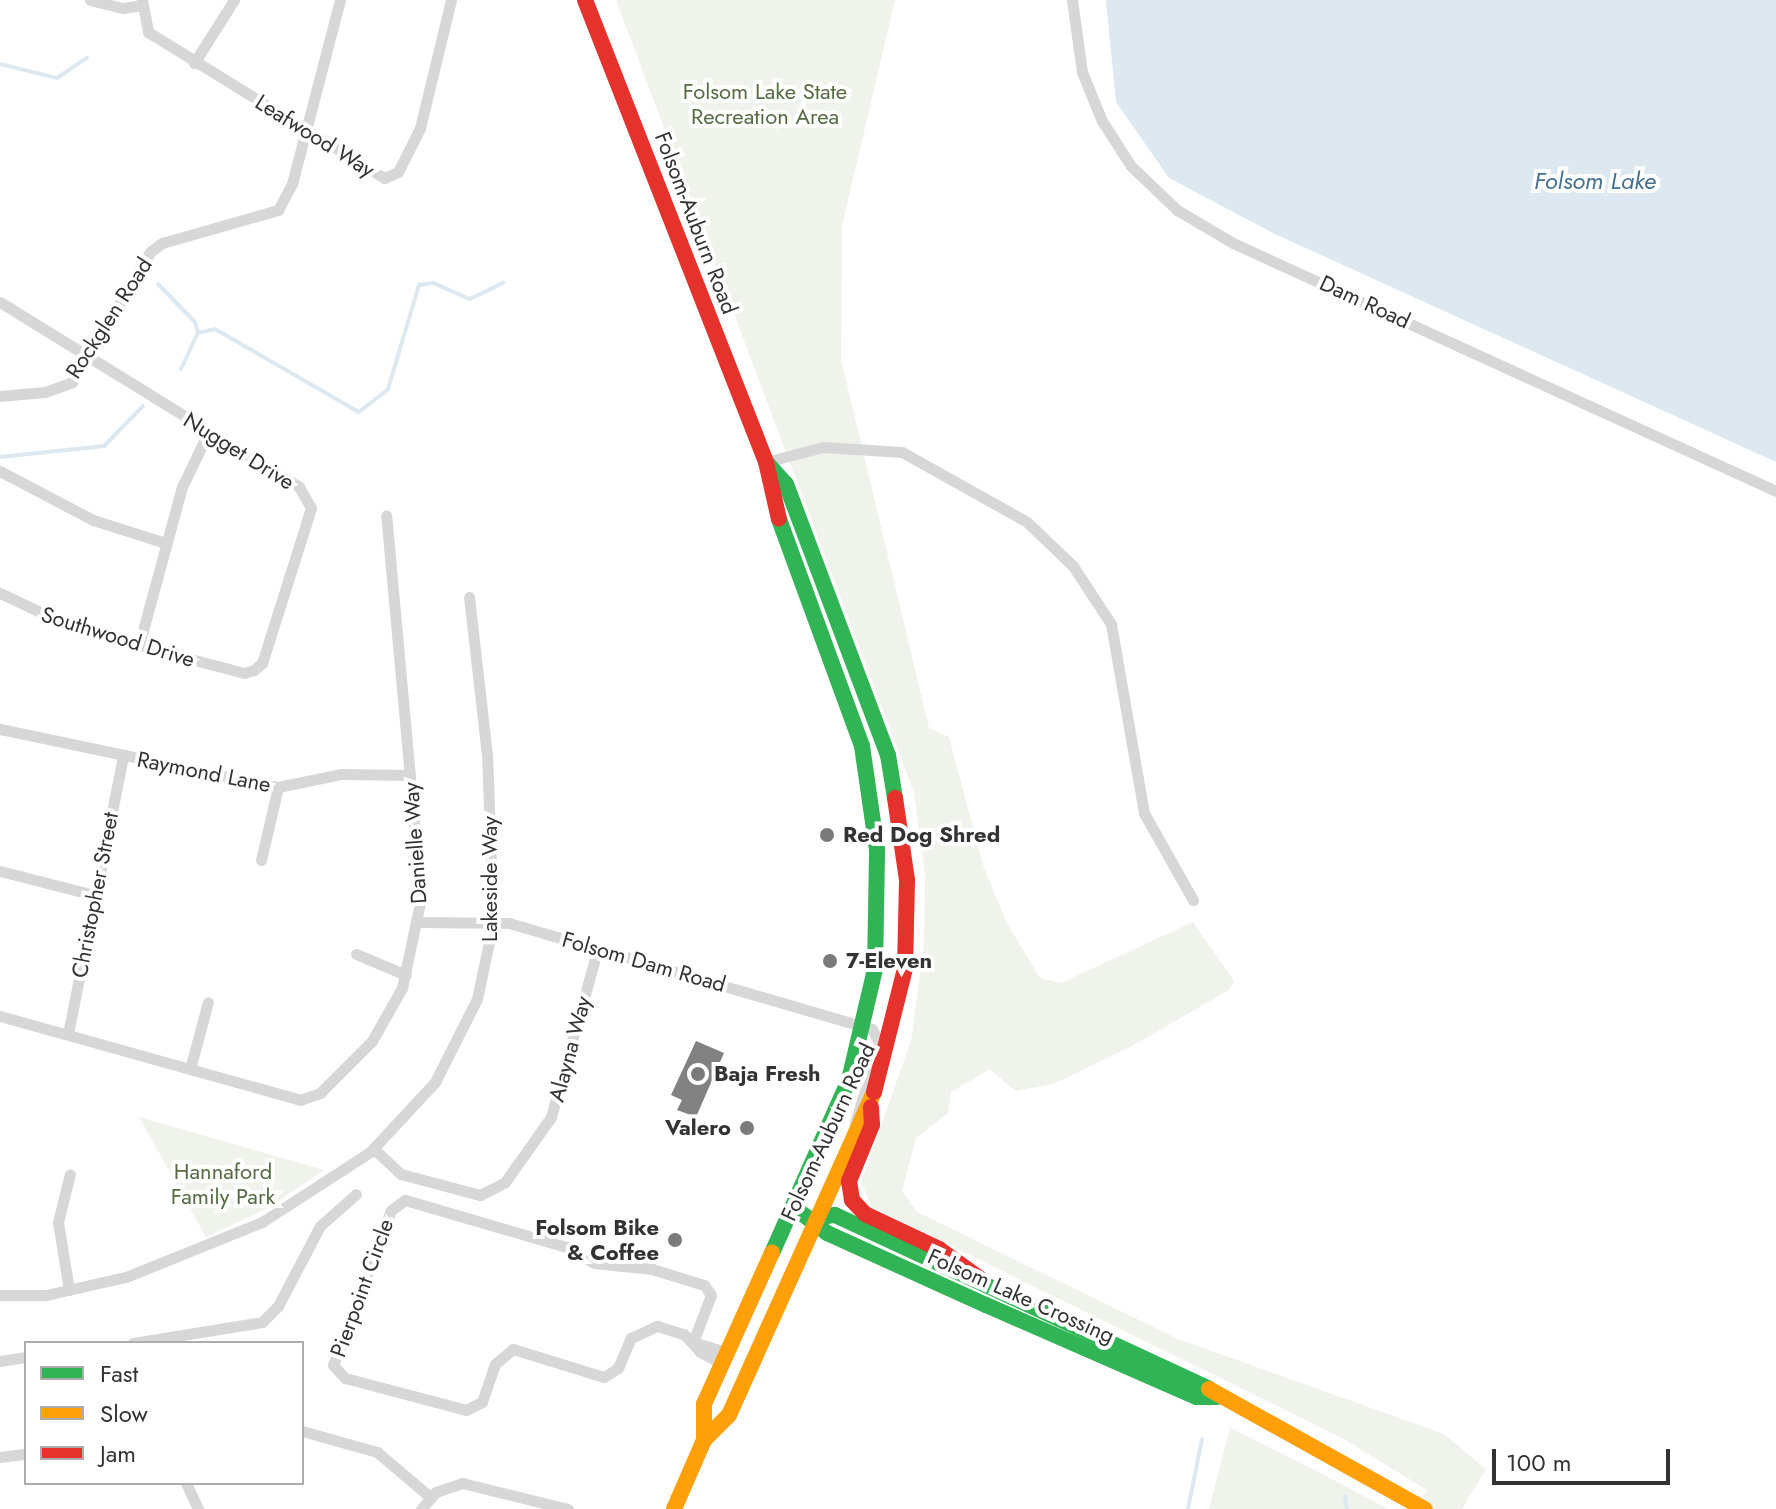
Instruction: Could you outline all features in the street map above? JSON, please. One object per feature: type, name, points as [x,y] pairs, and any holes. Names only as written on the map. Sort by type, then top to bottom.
[{"type":"main road","name":"Folsom-Auburn Road","points":[[585,0],[766,462],[768,492],[850,705],[873,808],[878,931],[864,1026],[849,1080],[795,1208],[704,1404],[704,1440]]},
{"type":"main road","name":"Folsom-Auburn Road","points":[[674,1509],[704,1440],[729,1415],[815,1218],[871,1102],[895,1035],[905,969],[907,880],[899,807],[848,641],[786,484],[766,462]]},
{"type":"main road","points":[[871,1102],[872,1125],[849,1181],[852,1200],[865,1214],[939,1249],[982,1280]]},
{"type":"main road","name":"Folsom Lake Crossing","points":[[795,1208],[815,1218],[827,1233],[986,1305],[1197,1397],[1217,1397]]},
{"type":"main road","name":"Folsom Lake Crossing","points":[[815,1218],[835,1215],[1189,1377],[1217,1397],[1324,1448],[1421,1507]]},
{"type":"street","points":[[90,0],[142,3]]},
{"type":"street","points":[[194,63],[234,0]]},
{"type":"street","name":"Rockglen Road","points":[[0,396],[59,389],[90,356],[150,252],[177,235],[251,222],[278,210],[287,198],[340,0]]},
{"type":"street","name":"Leafwood Way","points":[[142,3],[148,32],[376,175],[398,172],[432,91],[451,0]]},
{"type":"street","name":"Dam Road","points":[[1072,0],[1082,72],[1102,121],[1131,166],[1177,210],[1233,243],[1776,491]]},
{"type":"street","name":"Nugget Drive","points":[[0,302],[299,487],[311,508],[262,663],[240,672]]},
{"type":"street","points":[[139,645],[188,469],[209,431]]},
{"type":"street","points":[[766,462],[823,447],[902,452],[1027,522],[1073,566],[1111,624],[1144,813],[1193,900]]},
{"type":"street","points":[[0,471],[93,520],[166,543]]},
{"type":"street","name":"Danielle Way","points":[[0,1016],[292,1098],[314,1097],[372,1041],[406,975],[420,922],[386,516]]},
{"type":"street","name":"Southwood Drive","points":[[0,593],[74,628],[240,672]]},
{"type":"street","name":"Lakeside Way","points":[[0,1295],[69,1290],[159,1266],[234,1236],[374,1149],[421,1102],[449,1059],[477,999],[493,923],[487,755],[469,597]]},
{"type":"street","name":"Raymond Lane","points":[[0,729],[278,787],[341,774],[410,775]]},
{"type":"street","name":"Christopher Street","points":[[68,1034],[123,756]]},
{"type":"street","points":[[261,860],[278,787]]},
{"type":"street","points":[[0,871],[94,895]]},
{"type":"street","name":"Folsom Dam Road","points":[[420,922],[493,923],[598,948],[864,1026]]},
{"type":"street","name":"Alayna Way","points":[[374,1149],[401,1174],[480,1195],[505,1182],[551,1117],[598,948]]},
{"type":"street","points":[[356,954],[406,975]]},
{"type":"street","points":[[190,1069],[208,1002]]},
{"type":"street","points":[[855,1135],[856,1112],[879,1043],[864,1026]]},
{"type":"street","points":[[69,1290],[58,1222],[70,1174]]},
{"type":"street","points":[[145,1341],[262,1322],[278,1306],[320,1226],[356,1194]]},
{"type":"street","name":"Pierpoint Circle","points":[[693,1342],[711,1295],[704,1285],[652,1269],[594,1263],[566,1247],[405,1200],[391,1210],[333,1365],[345,1378],[466,1410],[482,1402],[495,1364],[507,1351],[604,1377],[618,1368],[631,1338],[649,1327],[676,1330],[693,1342],[725,1358]]},
{"type":"street","points":[[0,1361],[24,1357]]},
{"type":"street","points":[[304,1432],[377,1452],[430,1497]]},
{"type":"street","points":[[0,1457],[24,1454]]},
{"type":"street","points":[[421,1509],[430,1497],[471,1483],[568,1509]]},
{"type":"street","points":[[187,1485],[198,1509]]},
{"type":"green space","name":"Folsom Lake State Recreation Area","points":[[616,0],[895,0],[842,226],[841,359],[929,728],[949,737],[984,868],[1007,923],[1040,978],[1061,983],[1193,922],[1234,981],[1229,990],[1130,1047],[1053,1084],[1015,1091],[990,1069],[951,1092],[948,1113],[916,1138],[902,1191],[917,1212],[1178,1339],[1444,1434],[1486,1469],[1462,1509],[1415,1509],[1427,1490],[1342,1438],[872,1207],[861,1182],[911,1041],[924,945],[925,874],[914,793]]},
{"type":"green space","name":"Hannaford Family Park","points":[[139,1117],[324,1170],[268,1208],[206,1237]]},
{"type":"green space","points":[[1230,1428],[1326,1476],[1388,1509],[1209,1509]]},
{"type":"water","name":"Folsom Lake","points":[[1106,0],[1776,0],[1776,462],[1275,234],[1169,178],[1116,102]]},
{"type":"building","name":"Baja Fresh","points":[[696,1041],[724,1053],[696,1117],[677,1110],[682,1100],[671,1095]]},
{"type":"waterway","points":[[0,64],[57,78],[87,58]]},
{"type":"waterway","points":[[181,369],[198,333],[215,329],[359,412],[388,389],[419,285],[433,283],[470,299],[503,283]]},
{"type":"waterway","points":[[158,284],[195,322],[198,333]]},
{"type":"waterway","points":[[0,457],[104,446],[143,406]]},
{"type":"waterway","points":[[1188,1509],[1202,1439]]},
{"type":"waterway","points":[[1345,1496],[1347,1509]]},
{"type":"traffic: fast","points":[[766,462],[786,484],[888,755],[895,798]]},
{"type":"traffic: fast","points":[[772,1253],[849,1080],[875,969],[877,850],[862,746],[779,519]]},
{"type":"traffic: fast","points":[[795,1208],[827,1233],[986,1305],[1197,1397],[1217,1397]]},
{"type":"traffic: fast","points":[[815,1218],[835,1215],[1209,1389]]},
{"type":"traffic: slow","points":[[674,1509],[704,1440],[729,1415],[874,1092]]},
{"type":"traffic: slow","points":[[704,1440],[704,1404],[772,1253]]},
{"type":"traffic: slow","points":[[1209,1389],[1425,1509]]},
{"type":"traffic: jam","points":[[585,0],[766,462],[779,519]]},
{"type":"traffic: jam","points":[[874,1092],[905,969],[907,880],[895,798]]},
{"type":"traffic: jam","points":[[871,1107],[872,1125],[849,1181],[852,1200],[865,1214],[939,1249],[982,1280]]},
{"type":"place","name":"Red Dog Shred","points":[[827,835]]},
{"type":"place","name":"7-Eleven","points":[[830,961]]},
{"type":"place","name":"Baja Fresh","points":[[698,1074]]},
{"type":"place","name":"Valero","points":[[747,1128]]},
{"type":"place","name":"Folsom Bike & Coffee","points":[[675,1240]]}]
